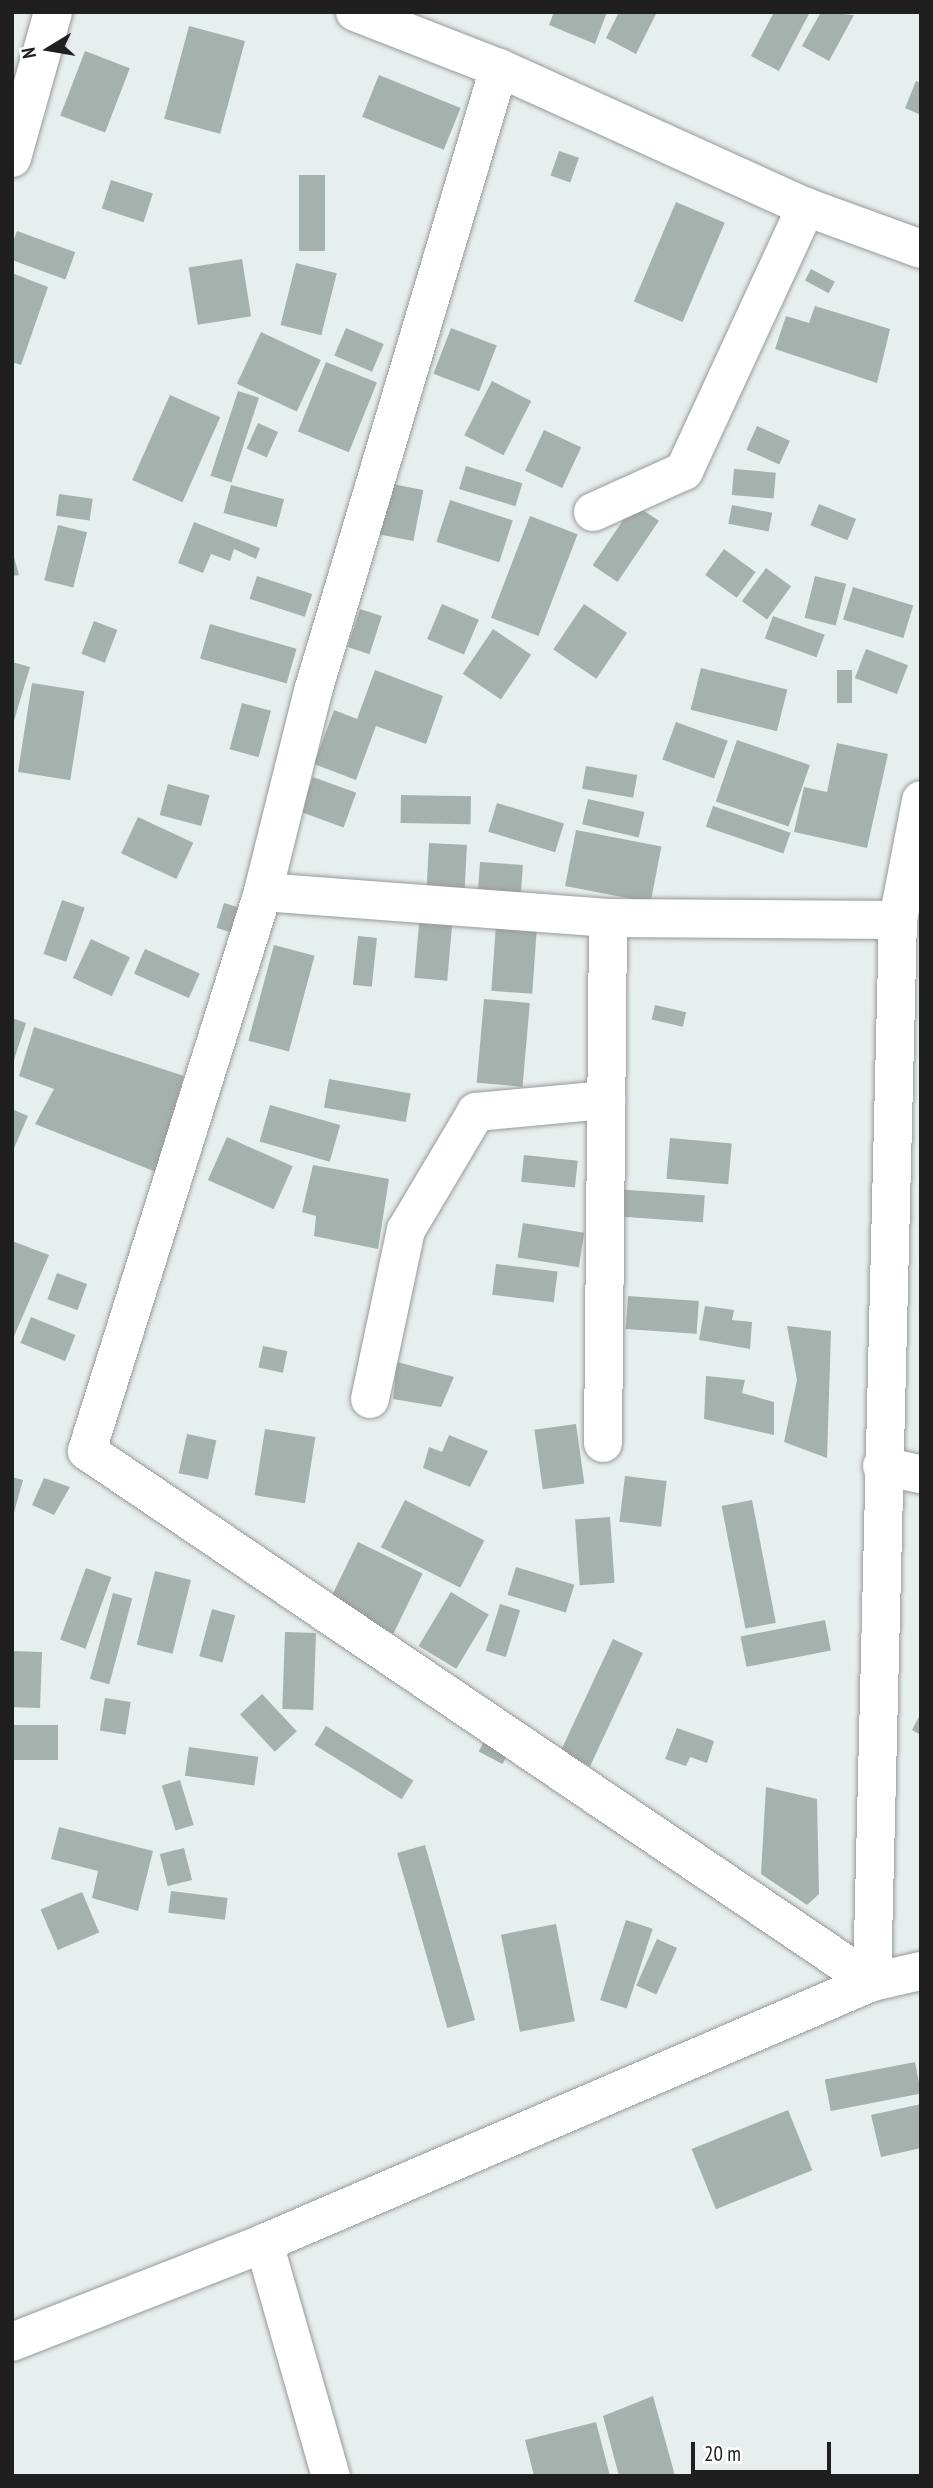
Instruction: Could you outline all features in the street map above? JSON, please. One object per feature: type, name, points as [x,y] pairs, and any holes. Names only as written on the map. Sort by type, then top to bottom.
[{"type":"street","points":[[12,158],[53,12]]},
{"type":"street","points":[[355,12],[499,68],[806,207],[921,249]]},
{"type":"street","points":[[499,68],[313,691],[263,892],[87,1451],[872,1982]]},
{"type":"street","points":[[593,512],[684,471],[806,207]]},
{"type":"street","points":[[872,1982],[882,1466],[898,920],[921,800]]},
{"type":"street","points":[[263,892],[608,919],[898,920]]},
{"type":"street","points":[[603,1443],[608,919]]},
{"type":"street","points":[[370,1399],[406,1230],[476,1112],[606,1100]]},
{"type":"street","points":[[882,1466],[921,1474]]},
{"type":"street","points":[[12,2343],[264,2244],[872,1982],[921,1971]]},
{"type":"street","points":[[264,2244],[331,2476]]},
{"type":"building","points":[[554,12],[607,12],[595,44],[549,25]]},
{"type":"building","points":[[619,12],[657,12],[636,54],[606,38]]},
{"type":"building","points":[[774,12],[810,12],[779,71],[751,56]]},
{"type":"building","points":[[821,12],[854,15],[829,61],[802,46]]},
{"type":"building","points":[[189,26],[245,41],[220,134],[164,119]]},
{"type":"building","points":[[85,51],[130,68],[105,133],[60,115]]},
{"type":"building","points":[[379,75],[461,108],[444,150],[362,117]]},
{"type":"building","points":[[916,81],[921,83],[921,115],[905,108]]},
{"type":"building","points":[[559,151],[579,158],[570,182],[551,176]]},
{"type":"building","points":[[299,175],[325,175],[325,251],[299,251]]},
{"type":"building","points":[[111,180],[153,194],[144,222],[102,209]]},
{"type":"building","points":[[676,202],[725,223],[683,322],[634,301]]},
{"type":"building","points":[[17,231],[75,252],[65,279],[12,260],[12,245]]},
{"type":"building","points":[[242,259],[251,316],[198,325],[189,267]]},
{"type":"building","points":[[296,263],[337,273],[321,335],[281,325]]},
{"type":"building","points":[[811,269],[835,282],[829,293],[805,280]]},
{"type":"building","points":[[12,273],[48,287],[21,365],[12,362]]},
{"type":"building","points":[[815,306],[890,329],[877,383],[775,349],[786,316],[809,323]]},
{"type":"building","points":[[346,328],[384,344],[372,372],[334,356]]},
{"type":"building","points":[[451,328],[497,346],[479,391],[433,374]]},
{"type":"building","points":[[261,332],[321,360],[297,412],[237,384]]},
{"type":"building","points":[[326,362],[377,383],[349,452],[298,432]]},
{"type":"building","points":[[492,381],[531,401],[504,455],[464,435]]},
{"type":"building","points":[[238,391],[259,398],[231,482],[210,476]]},
{"type":"building","points":[[170,395],[220,417],[182,502],[132,480]]},
{"type":"building","points":[[258,423],[278,432],[267,458],[247,449]]},
{"type":"building","points":[[757,426],[790,441],[779,464],[746,450]]},
{"type":"building","points":[[544,430],[581,447],[562,488],[525,471]]},
{"type":"building","points":[[466,466],[522,483],[515,506],[459,489]]},
{"type":"building","points":[[734,469],[776,473],[774,499],[732,495]]},
{"type":"building","points":[[387,483],[423,490],[413,541],[377,534]]},
{"type":"building","points":[[231,485],[284,499],[277,527],[223,513]]},
{"type":"building","points":[[59,494],[93,499],[90,521],[56,516]]},
{"type":"building","points":[[450,500],[513,520],[499,562],[436,542]]},
{"type":"building","points":[[634,504],[659,521],[617,582],[593,565]]},
{"type":"building","points":[[819,504],[856,519],[847,540],[810,525]]},
{"type":"building","points":[[732,505],[772,513],[769,531],[728,524]]},
{"type":"building","points":[[530,516],[578,534],[539,636],[491,618]]},
{"type":"building","points":[[194,522],[260,548],[256,559],[234,549],[230,561],[211,554],[203,573],[178,563]]},
{"type":"building","points":[[58,525],[87,532],[73,588],[44,580]]},
{"type":"building","points":[[724,549],[756,572],[737,598],[705,575]]},
{"type":"building","points":[[12,550],[19,575],[12,576]]},
{"type":"building","points":[[766,568],[791,586],[767,619],[742,601]]},
{"type":"building","points":[[257,576],[312,594],[305,617],[250,599]]},
{"type":"building","points":[[815,576],[846,584],[836,625],[805,618]]},
{"type":"building","points":[[853,587],[913,605],[903,638],[843,620]]},
{"type":"building","points":[[442,604],[479,620],[464,655],[427,639]]},
{"type":"building","points":[[584,604],[627,633],[596,679],[553,650]]},
{"type":"building","points":[[360,609],[382,616],[370,654],[348,647]]},
{"type":"building","points":[[773,616],[825,635],[816,657],[765,639]]},
{"type":"building","points":[[94,621],[117,630],[105,663],[81,654]]},
{"type":"building","points":[[210,624],[297,649],[287,683],[200,659]]},
{"type":"building","points":[[493,629],[531,655],[501,699],[463,674]]},
{"type":"building","points":[[866,649],[908,665],[897,694],[855,678]]},
{"type":"building","points":[[12,662],[30,667],[13,724],[12,724]]},
{"type":"building","points":[[701,668],[787,690],[777,731],[691,710]]},
{"type":"building","points":[[375,670],[443,696],[426,744],[376,726],[356,780],[314,764],[334,710],[357,719]]},
{"type":"building","points":[[837,670],[852,670],[852,703],[837,703]]},
{"type":"building","points":[[32,683],[84,691],[70,780],[18,772]]},
{"type":"building","points":[[242,703],[271,711],[259,757],[230,749]]},
{"type":"building","points":[[676,722],[728,741],[714,778],[662,760]]},
{"type":"building","points":[[737,740],[810,765],[789,827],[716,801]]},
{"type":"building","points":[[837,743],[888,754],[867,848],[794,832],[804,787],[827,792]]},
{"type":"building","points":[[586,766],[637,775],[633,798],[582,789]]},
{"type":"building","points":[[313,777],[356,793],[344,828],[300,812]]},
{"type":"building","points":[[168,784],[210,795],[201,826],[160,815]]},
{"type":"building","points":[[401,795],[471,796],[471,824],[401,823]]},
{"type":"building","points":[[588,799],[645,812],[639,837],[582,824]]},
{"type":"building","points":[[497,803],[564,823],[555,852],[488,832]]},
{"type":"building","points":[[713,806],[791,833],[783,853],[706,827]]},
{"type":"building","points":[[138,817],[193,843],[176,879],[121,853]]},
{"type":"building","points":[[576,830],[661,847],[651,903],[565,886]]},
{"type":"building","points":[[429,843],[467,845],[464,899],[426,897]]},
{"type":"building","points":[[480,862],[523,865],[520,905],[477,902]]},
{"type":"building","points":[[62,900],[85,908],[66,962],[43,954]]},
{"type":"building","points":[[224,903],[250,911],[242,936],[216,928]]},
{"type":"building","points":[[420,913],[453,916],[447,981],[414,978]]},
{"type":"building","points":[[496,924],[537,927],[532,994],[491,991]]},
{"type":"building","points":[[358,936],[377,938],[372,987],[353,985]]},
{"type":"building","points":[[91,939],[130,957],[112,996],[73,978]]},
{"type":"building","points":[[274,945],[315,956],[289,1051],[248,1041]]},
{"type":"building","points":[[145,949],[200,973],[189,998],[134,974]]},
{"type":"building","points":[[484,999],[530,1003],[523,1087],[477,1083]]},
{"type":"building","points":[[655,1005],[686,1012],[683,1027],[652,1020]]},
{"type":"building","points":[[12,1018],[26,1023],[13,1063],[12,1063]]},
{"type":"building","points":[[34,1027],[184,1076],[156,1172],[35,1124],[54,1089],[19,1076]]},
{"type":"building","points":[[329,1079],[411,1093],[406,1122],[324,1108]]},
{"type":"building","points":[[270,1105],[340,1125],[330,1162],[260,1142]]},
{"type":"building","points":[[12,1109],[28,1116],[12,1153]]},
{"type":"building","points":[[227,1137],[293,1166],[274,1209],[208,1180]]},
{"type":"building","points":[[670,1138],[732,1143],[728,1184],[666,1179]]},
{"type":"building","points":[[524,1155],[578,1161],[575,1187],[521,1182]]},
{"type":"building","points":[[313,1165],[389,1179],[378,1249],[314,1236],[316,1216],[302,1212]]},
{"type":"building","points":[[614,1189],[705,1195],[703,1222],[612,1216]]},
{"type":"building","points":[[523,1223],[584,1233],[579,1267],[518,1258]]},
{"type":"building","points":[[12,1241],[49,1255],[12,1341]]},
{"type":"building","points":[[496,1264],[558,1272],[554,1302],[492,1295]]},
{"type":"building","points":[[57,1273],[87,1284],[77,1310],[47,1299]]},
{"type":"building","points":[[628,1296],[699,1301],[697,1334],[626,1329]]},
{"type":"building","points":[[705,1306],[734,1310],[732,1320],[752,1322],[750,1349],[699,1340]]},
{"type":"building","points":[[31,1317],[76,1335],[65,1361],[21,1343]]},
{"type":"building","points":[[787,1326],[831,1331],[827,1458],[784,1442],[797,1380]]},
{"type":"building","points":[[263,1346],[287,1351],[283,1373],[258,1368]]},
{"type":"building","points":[[397,1362],[454,1377],[441,1407],[393,1399]]},
{"type":"building","points":[[706,1376],[745,1380],[742,1393],[774,1402],[774,1435],[704,1419]]},
{"type":"building","points":[[576,1424],[584,1483],[543,1489],[534,1430]]},
{"type":"building","points":[[265,1429],[315,1437],[305,1503],[255,1495]]},
{"type":"building","points":[[187,1434],[216,1440],[208,1479],[179,1473]]},
{"type":"building","points":[[449,1435],[488,1451],[470,1487],[423,1468],[429,1447],[442,1452]]},
{"type":"building","points":[[625,1476],[667,1481],[661,1527],[619,1522]]},
{"type":"building","points":[[12,1477],[23,1480],[13,1516],[12,1516]]},
{"type":"building","points":[[44,1478],[70,1487],[54,1515],[32,1505]]},
{"type":"building","points":[[405,1500],[484,1540],[460,1588],[381,1547]]},
{"type":"building","points":[[752,1500],[776,1623],[745,1629],[722,1506]]},
{"type":"building","points":[[610,1517],[615,1583],[580,1585],[575,1519]]},
{"type":"building","points":[[358,1542],[423,1574],[393,1634],[329,1602]]},
{"type":"building","points":[[516,1567],[574,1585],[566,1613],[508,1595]]},
{"type":"building","points":[[86,1568],[111,1577],[85,1649],[60,1639]]},
{"type":"building","points":[[155,1571],[191,1580],[173,1654],[137,1645]]},
{"type":"building","points":[[451,1592],[489,1615],[456,1669],[419,1646]]},
{"type":"building","points":[[113,1593],[132,1598],[109,1684],[90,1679]]},
{"type":"building","points":[[500,1604],[520,1610],[506,1657],[486,1651]]},
{"type":"building","points":[[212,1609],[235,1615],[223,1663],[199,1656]]},
{"type":"building","points":[[825,1620],[831,1650],[746,1667],[741,1636]]},
{"type":"building","points":[[285,1632],[316,1633],[313,1710],[282,1709]]},
{"type":"building","points":[[613,1639],[643,1653],[590,1766],[560,1752]]},
{"type":"building","points":[[12,1651],[42,1652],[40,1708],[12,1707]]},
{"type":"building","points":[[262,1694],[297,1731],[275,1752],[240,1714]]},
{"type":"building","points":[[105,1698],[131,1702],[126,1735],[100,1731]]},
{"type":"building","points":[[921,1713],[921,1735],[912,1730]]},
{"type":"building","points":[[12,1725],[58,1725],[58,1760],[12,1760]]},
{"type":"building","points":[[326,1726],[413,1781],[402,1799],[314,1745]]},
{"type":"building","points":[[677,1728],[714,1741],[707,1763],[690,1757],[686,1766],[665,1759]]},
{"type":"building","points":[[489,1732],[513,1745],[503,1764],[479,1751]]},
{"type":"building","points":[[189,1747],[258,1757],[254,1785],[185,1776]]},
{"type":"building","points":[[180,1780],[194,1825],[176,1831],[162,1786]]},
{"type":"building","points":[[766,1787],[817,1799],[819,1894],[807,1905],[761,1874]]},
{"type":"building","points":[[59,1827],[153,1851],[138,1911],[92,1898],[98,1871],[51,1859]]},
{"type":"building","points":[[425,1845],[475,2020],[447,2028],[397,1853]]},
{"type":"building","points":[[184,1848],[192,1880],[168,1886],[160,1854]]},
{"type":"building","points":[[171,1891],[228,1898],[225,1920],[168,1913]]},
{"type":"building","points":[[82,1892],[99,1933],[58,1950],[41,1910]]},
{"type":"building","points":[[626,1920],[653,1929],[627,2009],[600,2000]]},
{"type":"building","points":[[556,1924],[575,2021],[520,2032],[501,1935]]},
{"type":"building","points":[[657,1939],[677,1948],[656,1995],[636,1986]]},
{"type":"building","points":[[915,2062],[921,2093],[831,2111],[825,2080]]},
{"type":"building","points":[[921,2104],[921,2148],[881,2157],[871,2115]]},
{"type":"building","points":[[788,2110],[812,2170],[716,2209],[692,2149]]},
{"type":"building","points":[[653,2396],[675,2476],[619,2476],[603,2416]]},
{"type":"building","points":[[596,2422],[610,2476],[534,2476],[525,2440]]}]
